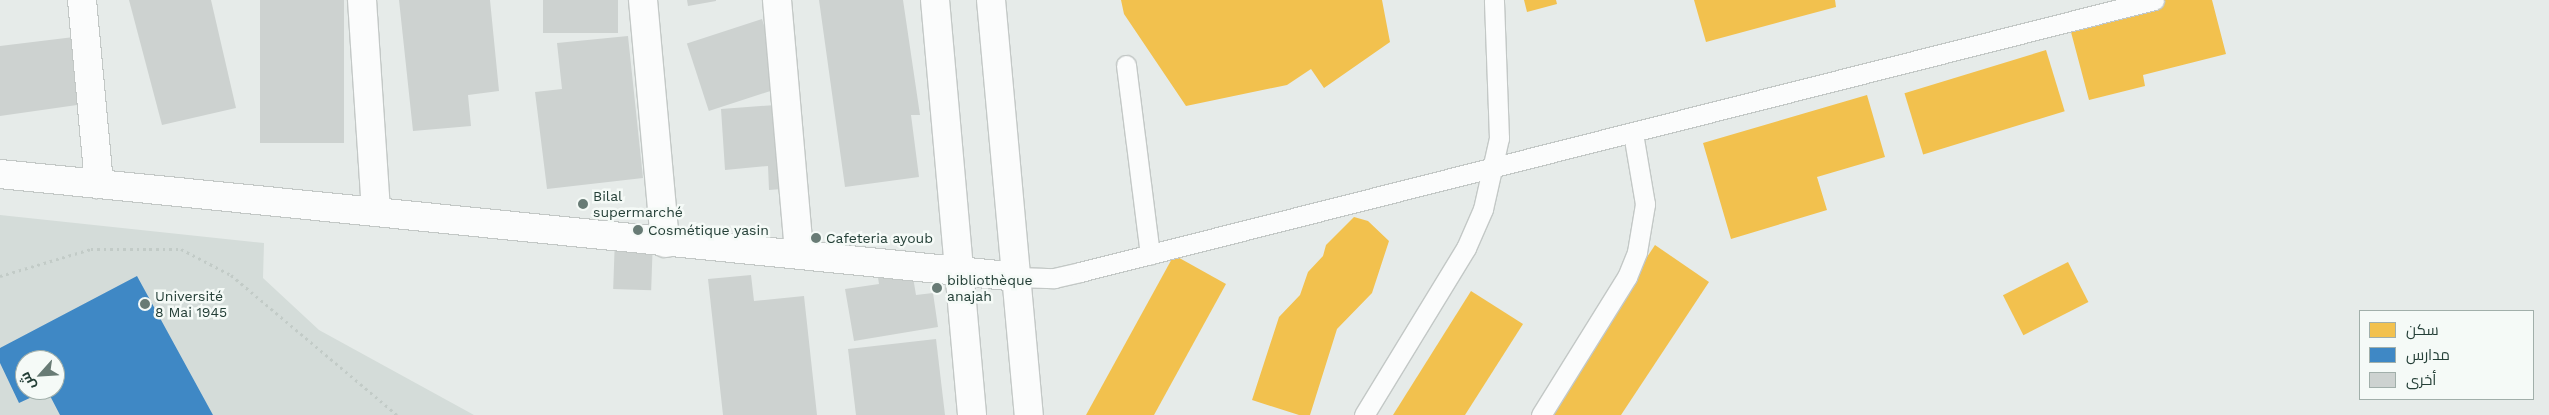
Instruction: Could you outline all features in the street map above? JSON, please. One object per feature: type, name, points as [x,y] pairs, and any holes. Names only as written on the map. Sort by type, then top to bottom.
[{"type":"street","points":[[82,0],[99,184]]},
{"type":"street","points":[[362,0],[376,212]]},
{"type":"street","points":[[644,0],[665,243]]},
{"type":"street","points":[[777,0],[799,254]]},
{"type":"street","points":[[935,0],[972,415]]},
{"type":"street","points":[[991,0],[1018,277],[1029,415]]},
{"type":"street","points":[[0,174],[665,243],[799,254],[1018,277]]},
{"type":"lane","points":[[1364,415],[1466,248],[1483,209],[1494,168],[1500,108],[1494,0]]},
{"type":"lane","points":[[1018,277],[1054,278],[2154,0]]},
{"type":"lane","points":[[1126,65],[1150,254]]},
{"type":"lane","points":[[1541,415],[1626,277],[1637,252],[1645,204],[1633,132]]},
{"type":"path","points":[[0,276],[91,249],[181,249],[231,275],[397,415]]},
{"type":"shaded area","name":"Université 8 Mai 1945","points":[[0,215],[264,243],[263,278],[319,330],[474,415],[0,415]]},
{"type":"building: سكن","points":[[1121,0],[1382,0],[1390,42],[1324,88],[1311,69],[1287,85],[1186,106],[1124,14]]},
{"type":"building: سكن","points":[[1524,0],[1556,0],[1557,4],[1527,12]]},
{"type":"building: سكن","points":[[1694,0],[1835,0],[1836,7],[1706,42]]},
{"type":"building: سكن","points":[[2130,0],[2212,0],[2226,54],[2143,75],[2145,86],[2089,100],[2067,17]]},
{"type":"building: سكن","points":[[2046,50],[2065,111],[1923,154],[1904,93]]},
{"type":"building: سكن","points":[[1867,95],[1885,157],[1817,177],[1827,210],[1731,239],[1703,143]]},
{"type":"building: سكن","points":[[1354,217],[1368,221],[1389,241],[1372,293],[1337,329],[1310,415],[1299,415],[1252,400],[1279,317],[1300,295],[1308,272],[1323,256],[1326,245]]},
{"type":"building: سكن","points":[[1655,245],[1709,282],[1621,415],[1547,415],[1544,413]]},
{"type":"building: سكن","points":[[1174,255],[1226,284],[1154,415],[1086,415]]},
{"type":"building: سكن","points":[[2068,262],[2088,302],[2023,335],[2003,295]]},
{"type":"building: سكن","points":[[1471,291],[1523,324],[1465,415],[1393,415]]},
{"type":"building: مدارس","points":[[137,276],[213,415],[60,415],[52,400],[65,400],[65,350],[15,350],[15,395],[0,363],[0,348]]},
{"type":"building: أخرى","points":[[129,0],[211,0],[236,108],[162,125]]},
{"type":"building: أخرى","points":[[260,0],[344,0],[344,143],[260,143]]},
{"type":"building: أخرى","points":[[399,0],[490,0],[499,91],[468,95],[471,126],[413,131]]},
{"type":"building: أخرى","points":[[543,0],[618,0],[618,33],[543,33]]},
{"type":"building: أخرى","points":[[687,0],[716,0],[716,1],[688,6]]},
{"type":"building: أخرى","points":[[819,0],[903,0],[920,115],[911,115],[919,177],[845,187]]},
{"type":"building: أخرى","points":[[762,19],[784,87],[709,111],[687,43]]},
{"type":"building: أخرى","points":[[628,36],[643,178],[547,189],[535,92],[562,89],[557,43]]},
{"type":"building: أخرى","points":[[74,37],[84,104],[0,116],[0,46]]},
{"type":"building: أخرى","points":[[789,104],[795,188],[769,190],[768,166],[725,170],[721,109]]},
{"type":"building: أخرى","points":[[615,237],[653,238],[651,290],[613,289]]},
{"type":"building: أخرى","points":[[911,265],[916,295],[933,293],[938,327],[854,341],[845,289],[879,284],[877,271]]},
{"type":"building: أخرى","points":[[751,275],[754,301],[804,296],[817,415],[723,415],[708,279]]},
{"type":"building: أخرى","points":[[936,339],[945,415],[856,415],[848,349]]},
{"type":"place","name":"Bilal supermarché","points":[[583,204]]},
{"type":"place","name":"Cosmétique yasin","points":[[638,230]]},
{"type":"place","name":"Cafeteria ayoub","points":[[816,238]]},
{"type":"place","name":"bibliothèque anajah","points":[[937,288]]},
{"type":"place","name":"Université 8 Mai 1945","points":[[145,304]]}]
